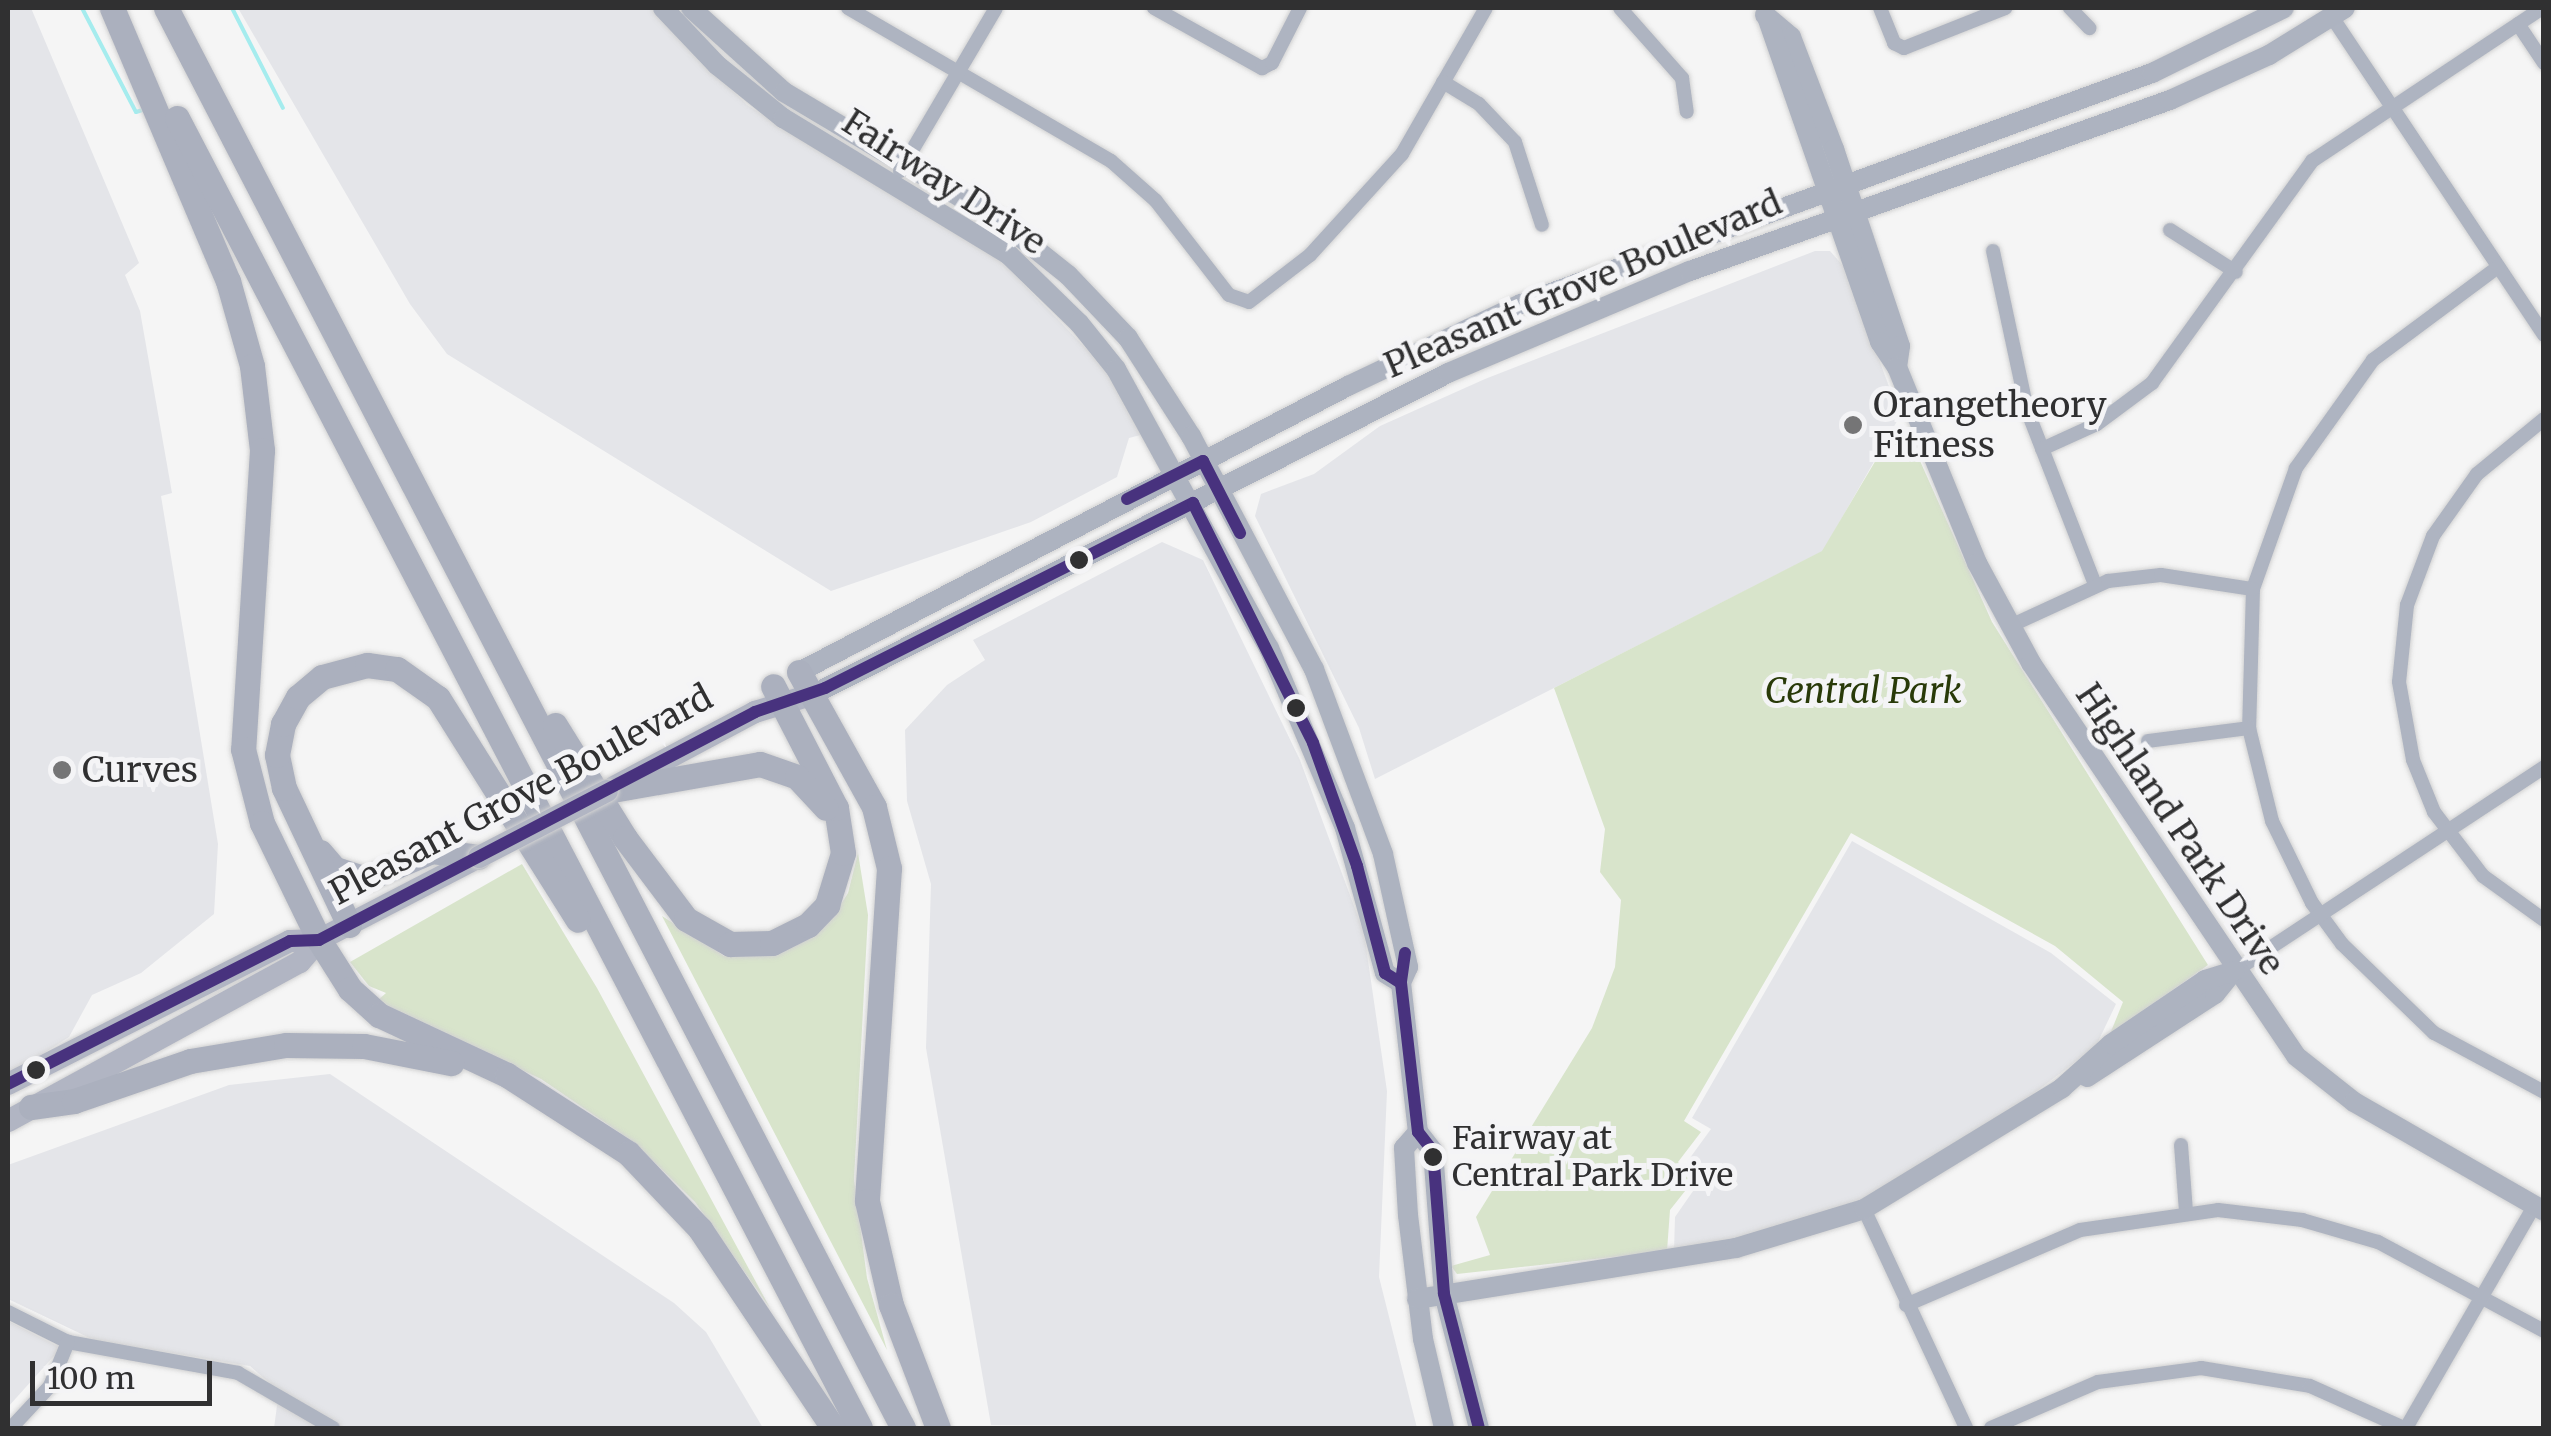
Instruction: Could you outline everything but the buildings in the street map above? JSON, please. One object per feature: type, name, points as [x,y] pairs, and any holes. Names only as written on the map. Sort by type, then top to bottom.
[{"type":"highway","points":[[112,8],[228,280],[252,366],[262,450],[243,749],[262,823],[319,940],[350,990],[378,1014],[535,1092],[628,1153],[683,1207],[833,1428]]},
{"type":"highway","points":[[120,8],[860,1428]]},
{"type":"highway","points":[[166,8],[903,1428]]},
{"type":"highway","points":[[349,925],[306,832],[277,755],[283,724],[298,697],[335,671],[367,665],[397,670],[426,686],[685,1094]]},
{"type":"highway","points":[[513,677],[545,709],[674,906],[706,935],[756,946],[808,925],[839,881],[839,824],[779,696]]},
{"type":"highway","points":[[806,683],[874,807],[889,868],[867,1201],[891,1306],[938,1428]]},
{"type":"highway","points":[[607,790],[732,764],[772,765],[810,788],[839,824]]},
{"type":"highway","points":[[306,832],[336,869],[366,880],[432,851],[479,857]]},
{"type":"highway","points":[[32,1107],[74,1101],[190,1062],[286,1045],[405,1052],[535,1092]]},
{"type":"main road","name":"Fairway Drive","points":[[663,8],[755,96],[1009,255],[1053,295],[1116,369],[1178,474],[1313,743],[1367,900],[1386,906],[1404,975]]},
{"type":"main road","name":"Fairway Drive","points":[[691,8],[784,92],[1000,220],[1088,294],[1158,381],[1203,461],[1314,670],[1369,809],[1404,975],[1418,1132],[1433,1150],[1444,1294],[1478,1428]]},
{"type":"main road","name":"Pleasant Grove Boulevard","points":[[806,683],[1178,474],[1474,326],[1837,185],[2152,73],[2283,8]]},
{"type":"main road","points":[[2269,55],[2286,24],[2283,8]]},
{"type":"main road","name":"Highland Park Drive","points":[[1763,12],[1791,37],[1880,342],[1897,367],[2010,626],[2274,1029],[2323,1082],[2539,1208]]},
{"type":"main road","name":"Pleasant Grove Boulevard","points":[[651,778],[779,696],[1193,503],[1535,334],[1844,215],[2149,108],[2269,55],[2339,12]]},
{"type":"main road","points":[[1535,334],[1530,320],[1536,311],[1618,276],[1622,266]]},
{"type":"main road","name":"Pleasant Grove Boulevard","points":[[8,1121],[300,962],[319,940],[607,790]]},
{"type":"main road","points":[[1367,900],[1376,871],[1369,809]]},
{"type":"main road","name":"Pleasant Grove Boulevard","points":[[8,1084],[290,941],[319,940]]},
{"type":"main road","points":[[1417,1299],[1736,1248],[1864,1209],[2062,1088],[2111,1044],[2190,990],[2234,971]]},
{"type":"main road","name":"Fairway Drive","points":[[1418,1132],[1404,1148],[1417,1299],[1444,1428]]},
{"type":"street","points":[[848,8],[1111,161],[1156,201],[1229,295],[1250,302],[1310,255],[1402,154],[1486,8]]},
{"type":"street","points":[[893,183],[996,8]]},
{"type":"street","points":[[1154,8],[1262,68],[1272,63],[1300,8]]},
{"type":"street","points":[[1620,8],[1682,78],[1687,112]]},
{"type":"street","points":[[1880,8],[1894,43],[1904,48],[2006,8]]},
{"type":"street","points":[[2070,8],[2088,28]]},
{"type":"street","points":[[2042,448],[2097,424],[2141,394],[2236,272],[2301,172],[2390,106],[2542,8]]},
{"type":"street","points":[[2339,12],[2390,106],[2544,335]]},
{"type":"street","points":[[2518,24],[2544,64]]},
{"type":"street","points":[[1443,82],[1479,104],[1515,142],[1542,225]]},
{"type":"street","points":[[2170,230],[2236,272]]},
{"type":"street","points":[[1993,251],[2020,388],[2095,584]]},
{"type":"street","points":[[2498,267],[2390,345],[2338,402],[2286,491],[2253,589],[2249,728],[2272,821],[2320,916],[2412,1016],[2472,1056],[2544,1092]]},
{"type":"street","points":[[2544,419],[2486,465],[2448,512],[2421,559],[2401,630],[2406,735],[2422,785],[2448,833],[2494,885],[2544,920]]},
{"type":"street","points":[[2010,626],[2095,584],[2161,576],[2253,589]]},
{"type":"street","points":[[2148,740],[2249,728]]},
{"type":"street","points":[[2234,971],[2544,766]]},
{"type":"street","points":[[2181,1145],[2186,1210]]},
{"type":"street","points":[[1992,1428],[2098,1382],[2200,1368],[2310,1386],[2405,1428],[2539,1208]]},
{"type":"street","points":[[1864,1209],[1966,1428]]},
{"type":"street","points":[[1906,1305],[2049,1239],[2186,1210],[2327,1226],[2403,1252],[2544,1330]]},
{"type":"street","points":[[8,1312],[68,1342],[238,1373],[332,1428]]},
{"type":"street","points":[[11,1428],[50,1386],[68,1342]]},
{"type":"shaded area","points":[[8,8],[31,8],[139,263],[125,275],[140,311],[172,493],[161,496],[218,844],[214,914],[141,973],[92,995],[69,1037],[8,1076]]},
{"type":"shaded area","points":[[238,8],[651,8],[747,105],[999,259],[1105,368],[1148,433],[1129,438],[1117,477],[1031,522],[831,591],[447,354],[410,304]]},
{"type":"shaded area","points":[[1815,251],[1830,251],[1845,268],[1900,416],[1823,551],[1375,779],[1359,728],[1255,516],[1261,494],[1314,474],[1380,426],[1485,379]]},
{"type":"shaded area","points":[[1162,542],[1203,560],[1300,760],[1364,933],[1387,1091],[1379,1277],[1417,1428],[991,1425],[926,1048],[931,884],[907,801],[905,730],[947,685],[985,660],[973,640]]},
{"type":"shaded area","points":[[1852,841],[2051,953],[2116,1004],[2096,1046],[1962,1148],[1817,1223],[1674,1251],[1675,1217],[1700,1181],[1687,1162],[1711,1129],[1692,1118]]},
{"type":"shaded area","points":[[330,1074],[674,1303],[706,1332],[763,1428],[274,1428],[279,1391],[250,1366],[94,1340],[8,1299],[8,1165],[229,1085]]},
{"type":"shaded area","points":[[8,1321],[61,1348],[8,1407]]},
{"type":"green space","name":"Central Park","points":[[1908,434],[1992,622],[2208,965],[2110,1034],[2123,1002],[2055,946],[1851,833],[1684,1121],[1701,1132],[1678,1162],[1693,1181],[1670,1210],[1667,1251],[1457,1274],[1451,1266],[1490,1255],[1476,1217],[1592,1028],[1615,967],[1621,900],[1600,872],[1605,829],[1554,688],[1822,551],[1889,438]]},
{"type":"green space","points":[[858,853],[868,915],[854,1180],[867,1278],[887,1350],[662,916],[724,956],[774,956],[831,920],[848,893]]},
{"type":"green space","points":[[522,864],[597,988],[770,1308],[695,1202],[635,1143],[541,1079],[377,1001],[386,993],[369,986],[350,962]]},
{"type":"waterway","points":[[82,8],[136,112],[146,109]]},
{"type":"waterway","points":[[232,8],[283,108]]},
{"type":"transit line","points":[[1127,499],[1203,461],[1240,533]]},
{"type":"transit line","points":[[8,1084],[290,941],[319,940],[755,712],[825,688],[1193,503],[1313,743],[1357,866],[1385,973],[1401,983]]},
{"type":"transit line","points":[[1405,953],[1401,983],[1418,1132],[1433,1151],[1444,1294],[1479,1428]]},
{"type":"place","name":"Orangetheory Fitness","points":[[1853,425]]},
{"type":"place","name":"Curves","points":[[62,770]]},
{"type":"place","name":"Fairway at Central Park Drive","points":[[1433,1157]]}]
